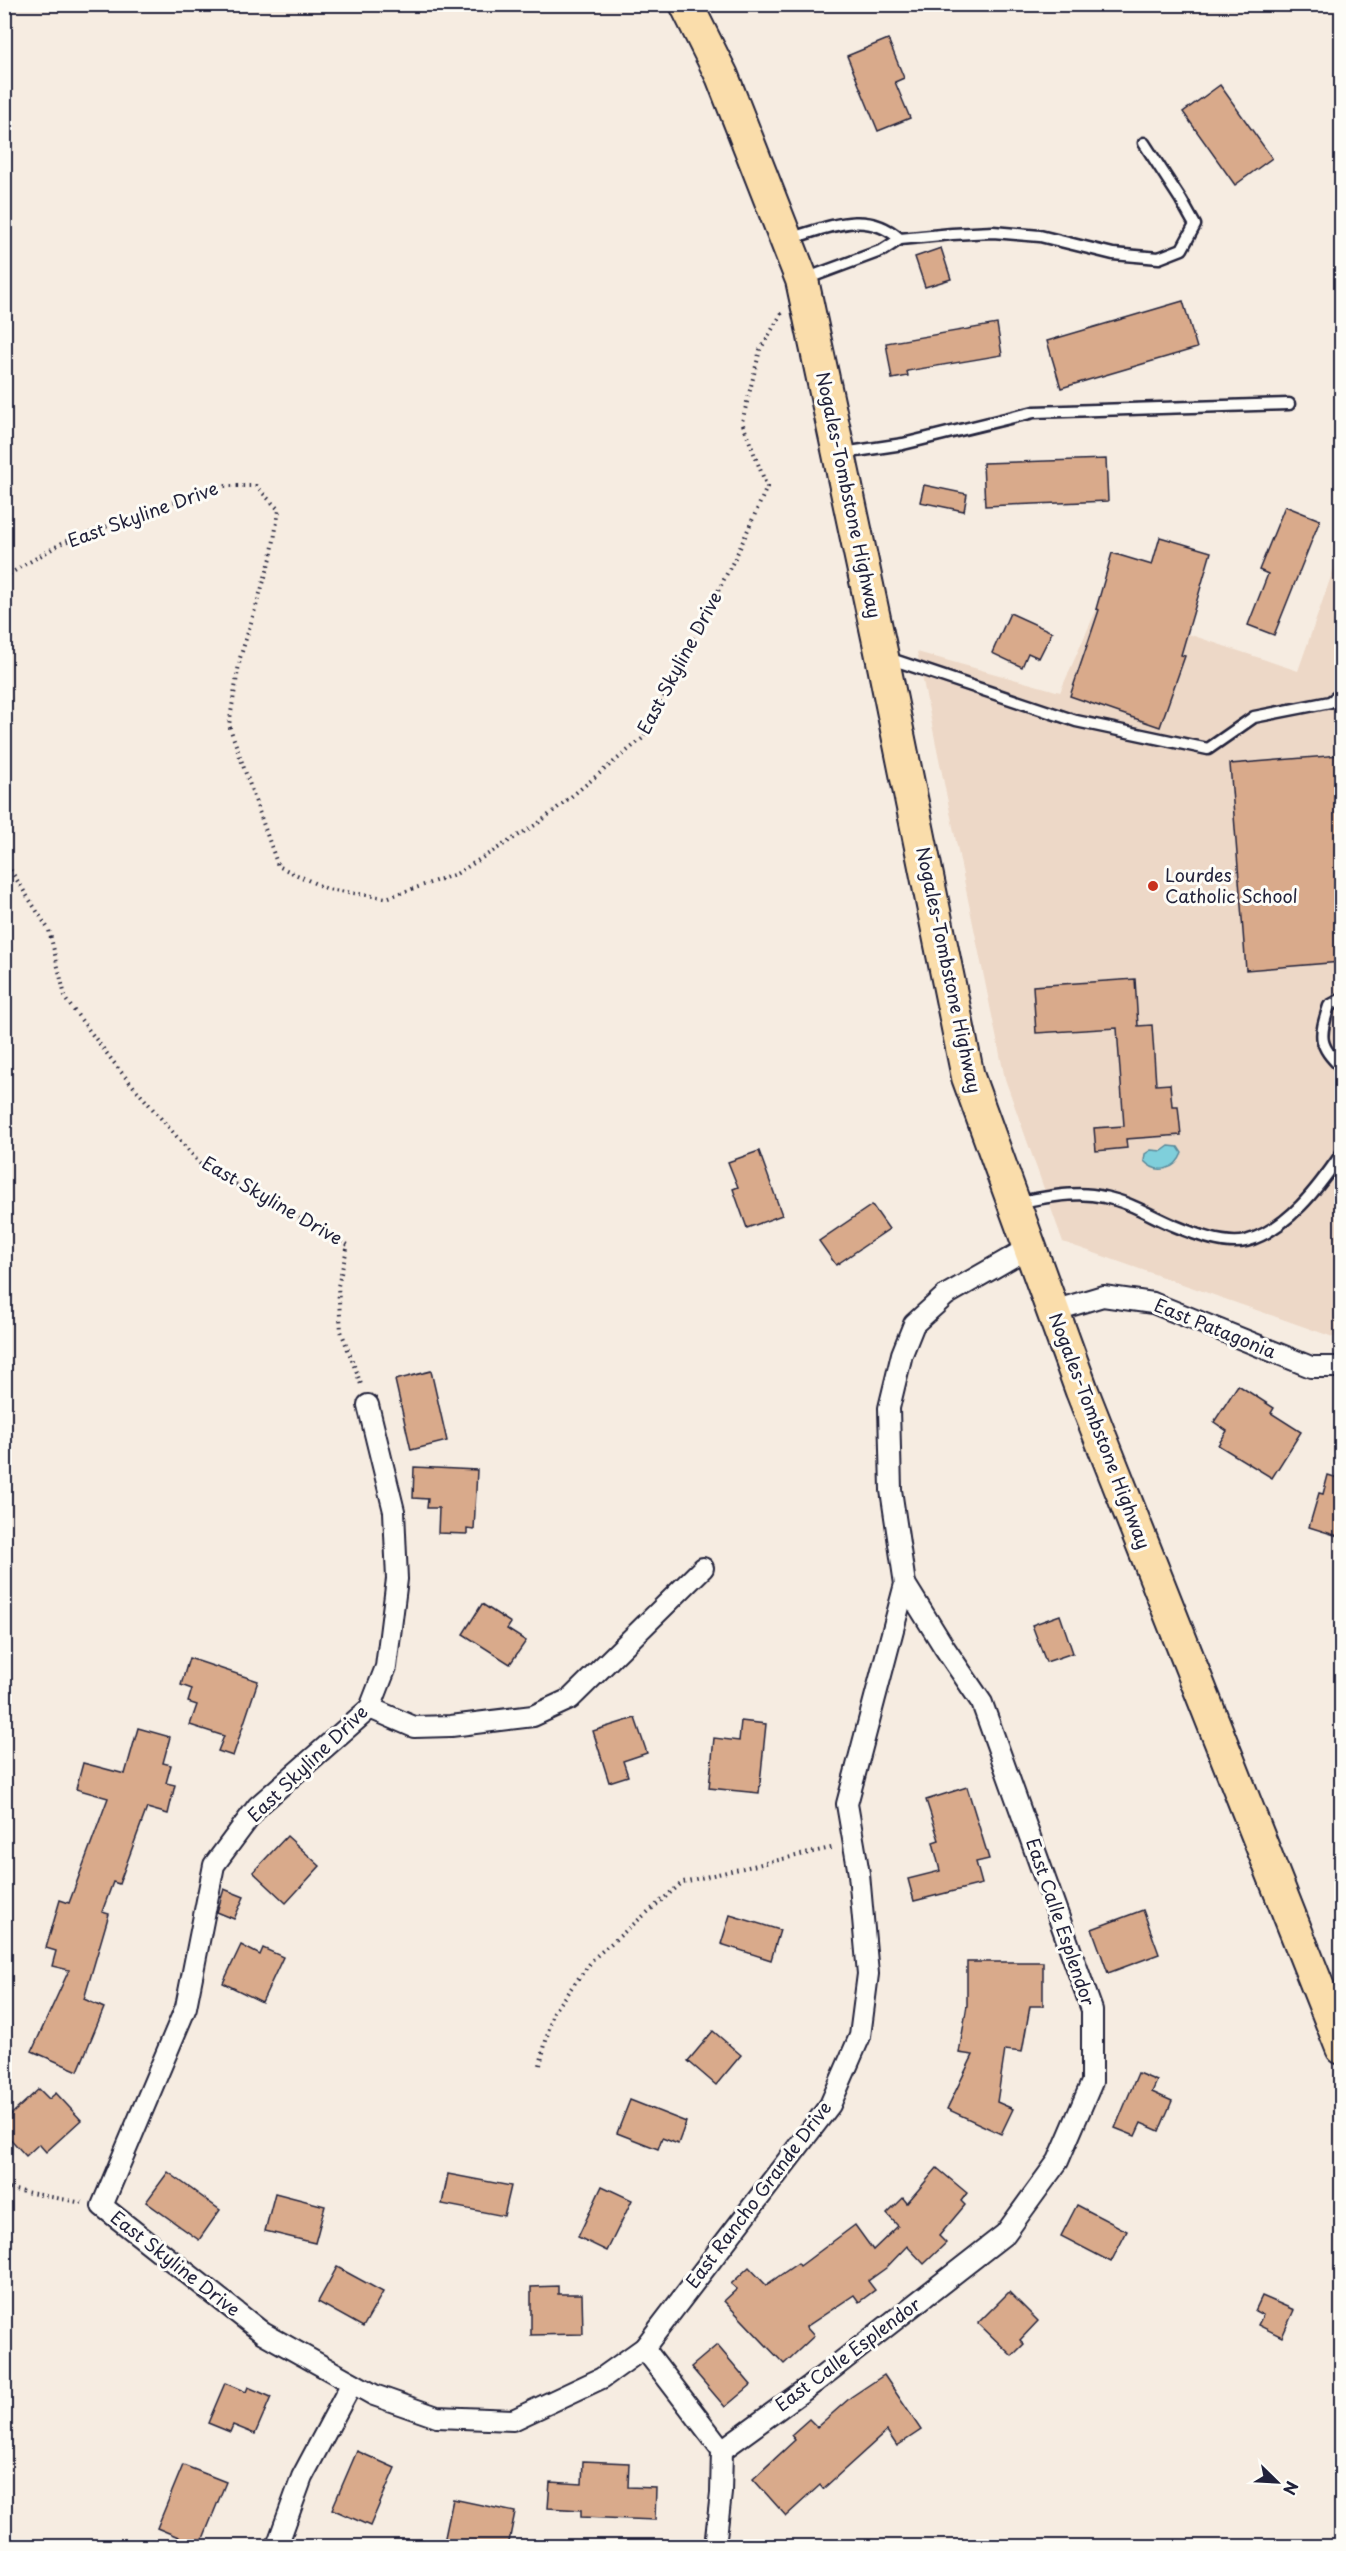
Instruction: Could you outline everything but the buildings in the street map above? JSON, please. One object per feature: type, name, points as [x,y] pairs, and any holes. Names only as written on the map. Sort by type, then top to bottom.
[{"type":"main road","name":"Nogales-Tombstone Highway","points":[[686,4],[722,76],[802,280],[968,1077],[1086,1402],[1341,2048]]},
{"type":"street","name":"East Rancho Grande Drive","points":[[352,2383],[374,2395],[437,2417],[513,2420],[602,2378],[644,2348],[830,2104],[860,2036],[868,1974],[859,1874],[847,1804],[905,1584],[901,1544],[891,1490],[889,1408],[902,1354],[914,1324],[946,1295],[1030,1246]]},
{"type":"street","name":"East Patagonia","points":[[1053,1311],[1104,1296],[1153,1303],[1311,1367],[1341,1367]]},
{"type":"street","name":"East Skyline Drive","points":[[352,2383],[263,2332],[102,2206],[186,2007],[214,1865],[258,1806],[370,1708],[386,1667],[397,1579],[394,1511],[368,1405]]},
{"type":"street","points":[[370,1708],[414,1726],[451,1726],[533,1716],[570,1699],[703,1568]]},
{"type":"street","name":"East Calle Esplendor","points":[[722,2450],[814,2383],[1005,2234],[1058,2161],[1092,2082],[1092,2010],[982,1703],[905,1584]]},
{"type":"street","points":[[644,2348],[722,2450],[721,2493],[715,2547]]},
{"type":"street","points":[[277,2547],[302,2477],[352,2383]]},
{"type":"lane","points":[[802,280],[884,250],[900,239],[993,232],[1040,236],[1113,254],[1159,258],[1182,249],[1195,225],[1144,143]]},
{"type":"lane","points":[[785,240],[847,222],[880,224],[900,239]]},
{"type":"lane","points":[[839,453],[903,444],[1034,412],[1289,404]]},
{"type":"lane","points":[[882,656],[1076,721],[1208,749],[1254,717],[1330,702],[1341,693]]},
{"type":"lane","points":[[1341,999],[1329,1006],[1322,1029],[1325,1051],[1341,1068]]},
{"type":"lane","points":[[1014,1203],[1075,1193],[1103,1196],[1138,1207],[1173,1225],[1209,1239],[1244,1241],[1282,1223],[1323,1180],[1341,1153]]},
{"type":"path","name":"East Skyline Drive","points":[[4,576],[62,543],[217,486],[256,486],[279,510],[271,558],[240,658],[229,725],[278,866],[327,889],[386,898],[456,874],[540,822],[643,738],[739,550],[767,488],[742,422],[760,350],[802,280]]},
{"type":"path","name":"East Skyline Drive","points":[[4,860],[49,930],[66,1000],[121,1072],[202,1166],[348,1245],[338,1286],[341,1331],[368,1405]]},
{"type":"path","points":[[540,2065],[553,2012],[594,1958],[683,1881],[854,1843]]},
{"type":"path","points":[[4,2188],[102,2206]]},
{"type":"shaded area","name":"Lourdes Catholic School","points":[[1341,548],[1341,1337],[1333,1337],[1063,1242],[1005,1079],[917,652],[1060,692],[1099,604],[1298,671]]},
{"type":"water","points":[[1169,1146],[1178,1147],[1182,1153],[1171,1167],[1155,1168],[1144,1161],[1145,1154],[1151,1150],[1162,1151]]},
{"type":"place","name":"Lourdes Catholic School","points":[[1153,886]]}]
